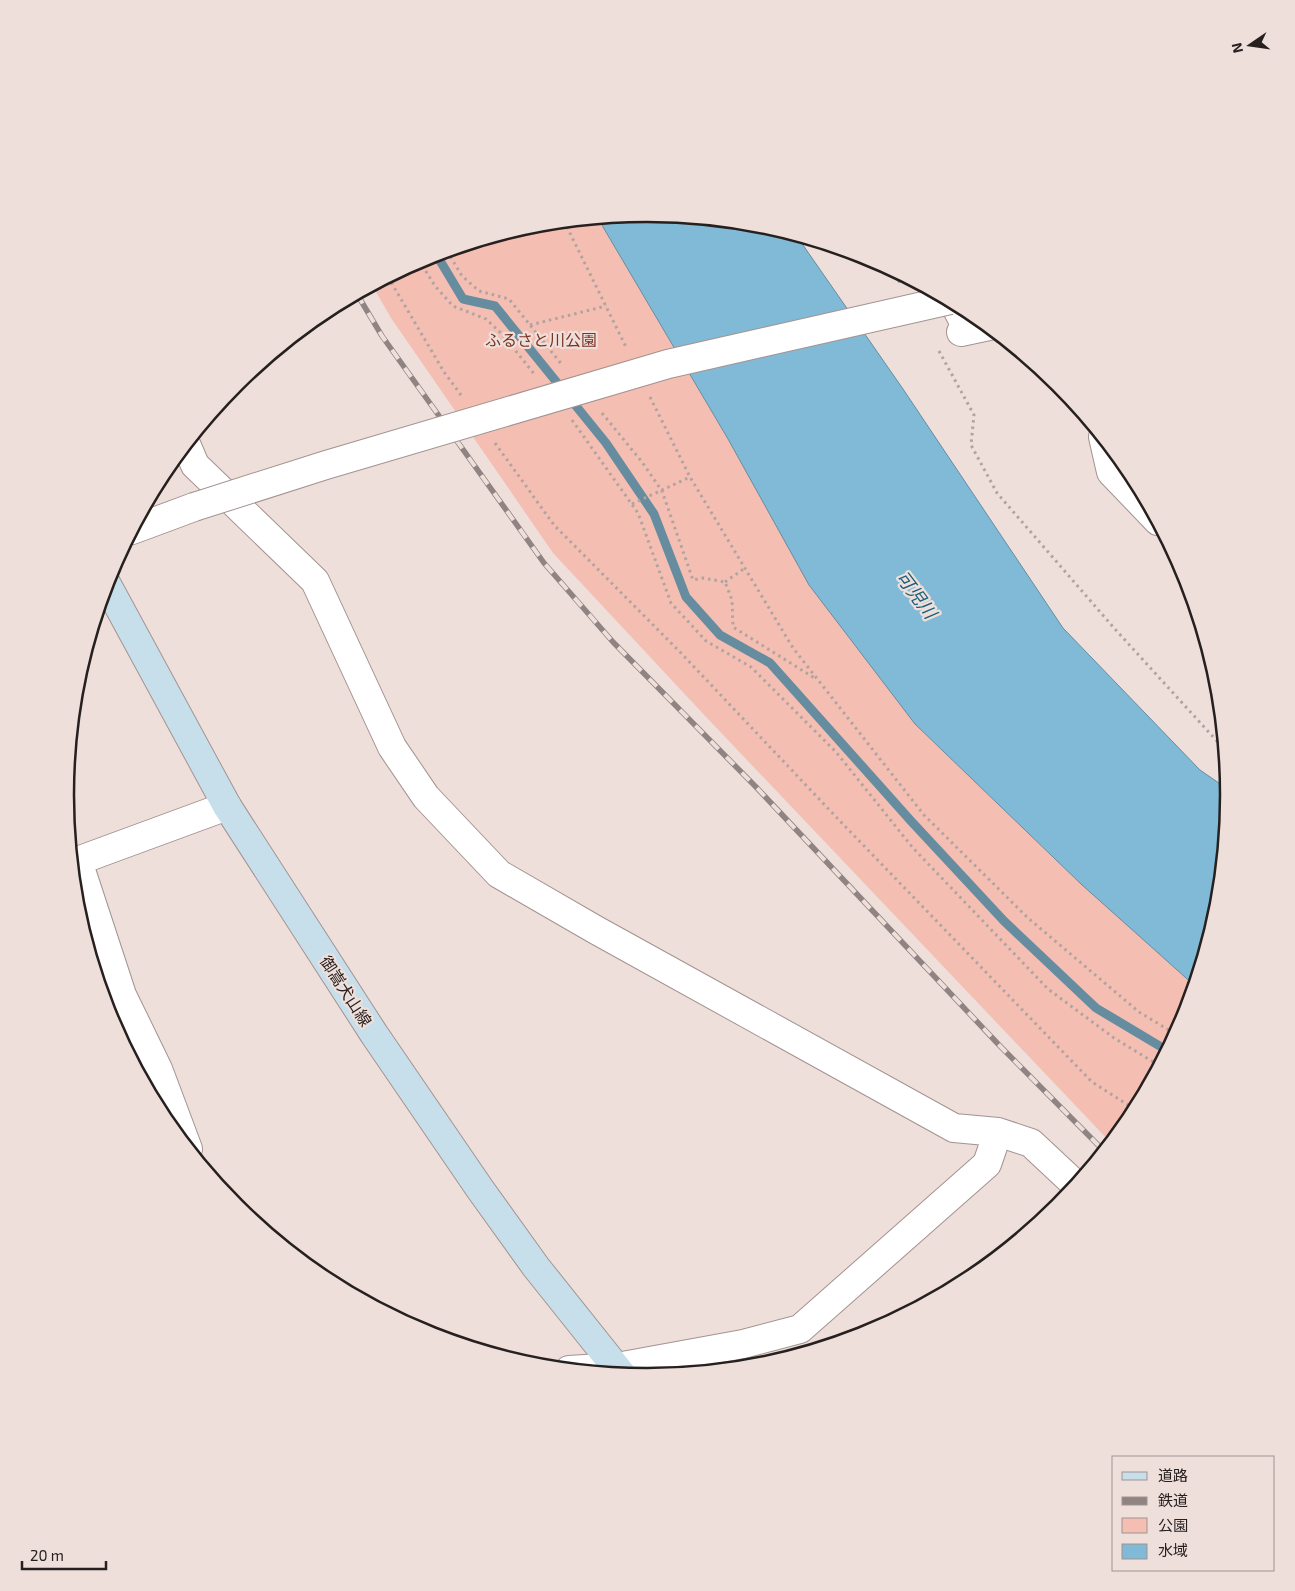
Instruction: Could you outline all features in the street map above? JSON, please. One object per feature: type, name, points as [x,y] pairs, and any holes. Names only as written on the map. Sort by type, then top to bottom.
[{"type":"main road","name":"御嵩犬山線","points":[[111,592],[226,806],[374,1034],[536,1267],[618,1368]]},
{"type":"street","points":[[141,526],[194,507],[345,459],[668,364],[940,302]]},
{"type":"street","points":[[961,332],[980,328]]},
{"type":"street","points":[[189,450],[195,464],[315,581],[392,747],[426,796],[499,874],[596,930],[954,1128],[998,1132],[1031,1143],[1072,1181]]},
{"type":"street","points":[[1106,450],[1111,472],[1140,502]]},
{"type":"street","points":[[78,861],[226,806]]},
{"type":"street","points":[[80,876],[122,996],[158,1069],[180,1129]]},
{"type":"street","points":[[631,1369],[744,1344],[800,1328],[987,1164],[998,1132]]},
{"type":"lane","points":[[948,307],[961,332]]},
{"type":"path","points":[[567,228],[631,357]]},
{"type":"path","points":[[451,257],[462,276],[479,291],[509,299],[567,370]]},
{"type":"path","points":[[423,267],[435,286],[453,306],[486,319],[503,335],[538,379]]},
{"type":"path","points":[[898,280],[901,284]]},
{"type":"path","points":[[391,283],[444,372],[462,396]]},
{"type":"path","points":[[530,325],[606,306]]},
{"type":"path","points":[[937,348],[974,415],[971,445],[997,493],[1114,628],[1218,743]]},
{"type":"path","points":[[648,392],[690,477],[793,648],[924,814],[1028,918],[1139,1012],[1170,1031]]},
{"type":"path","points":[[599,409],[642,462],[662,491],[694,580],[702,578],[724,582],[744,568]]},
{"type":"path","points":[[568,415],[638,513],[671,603],[706,641],[751,667],[836,752],[913,848],[1048,989],[1114,1038],[1155,1063]]},
{"type":"path","points":[[491,437],[554,525],[680,652],[1092,1082],[1130,1106]]},
{"type":"path","points":[[632,504],[690,477]]},
{"type":"path","points":[[724,582],[732,600],[733,627],[818,680]]},
{"type":"green space","name":"ふるさと川公園","points":[[602,224],[728,439],[915,724],[1068,871],[1191,981],[1178,1015],[1162,1049],[1125,1114],[1107,1139],[553,553],[391,318],[376,291],[428,265],[499,241],[536,233]]},
{"type":"water","name":"可児川","points":[[610,223],[685,223],[759,233],[801,243],[903,389],[1063,628],[1200,770],[1221,784],[1220,833],[1216,870],[1202,944],[1190,982],[1081,884],[915,724],[809,585],[728,439],[602,224]]},
{"type":"waterway","points":[[440,261],[463,299],[495,306],[606,443],[654,514],[686,597],[720,635],[770,663],[911,821],[1004,921],[1096,1008],[1163,1048]]},
{"type":"railway","points":[[360,299],[382,336],[544,563],[613,642],[756,787],[999,1045],[1101,1148]]}]
